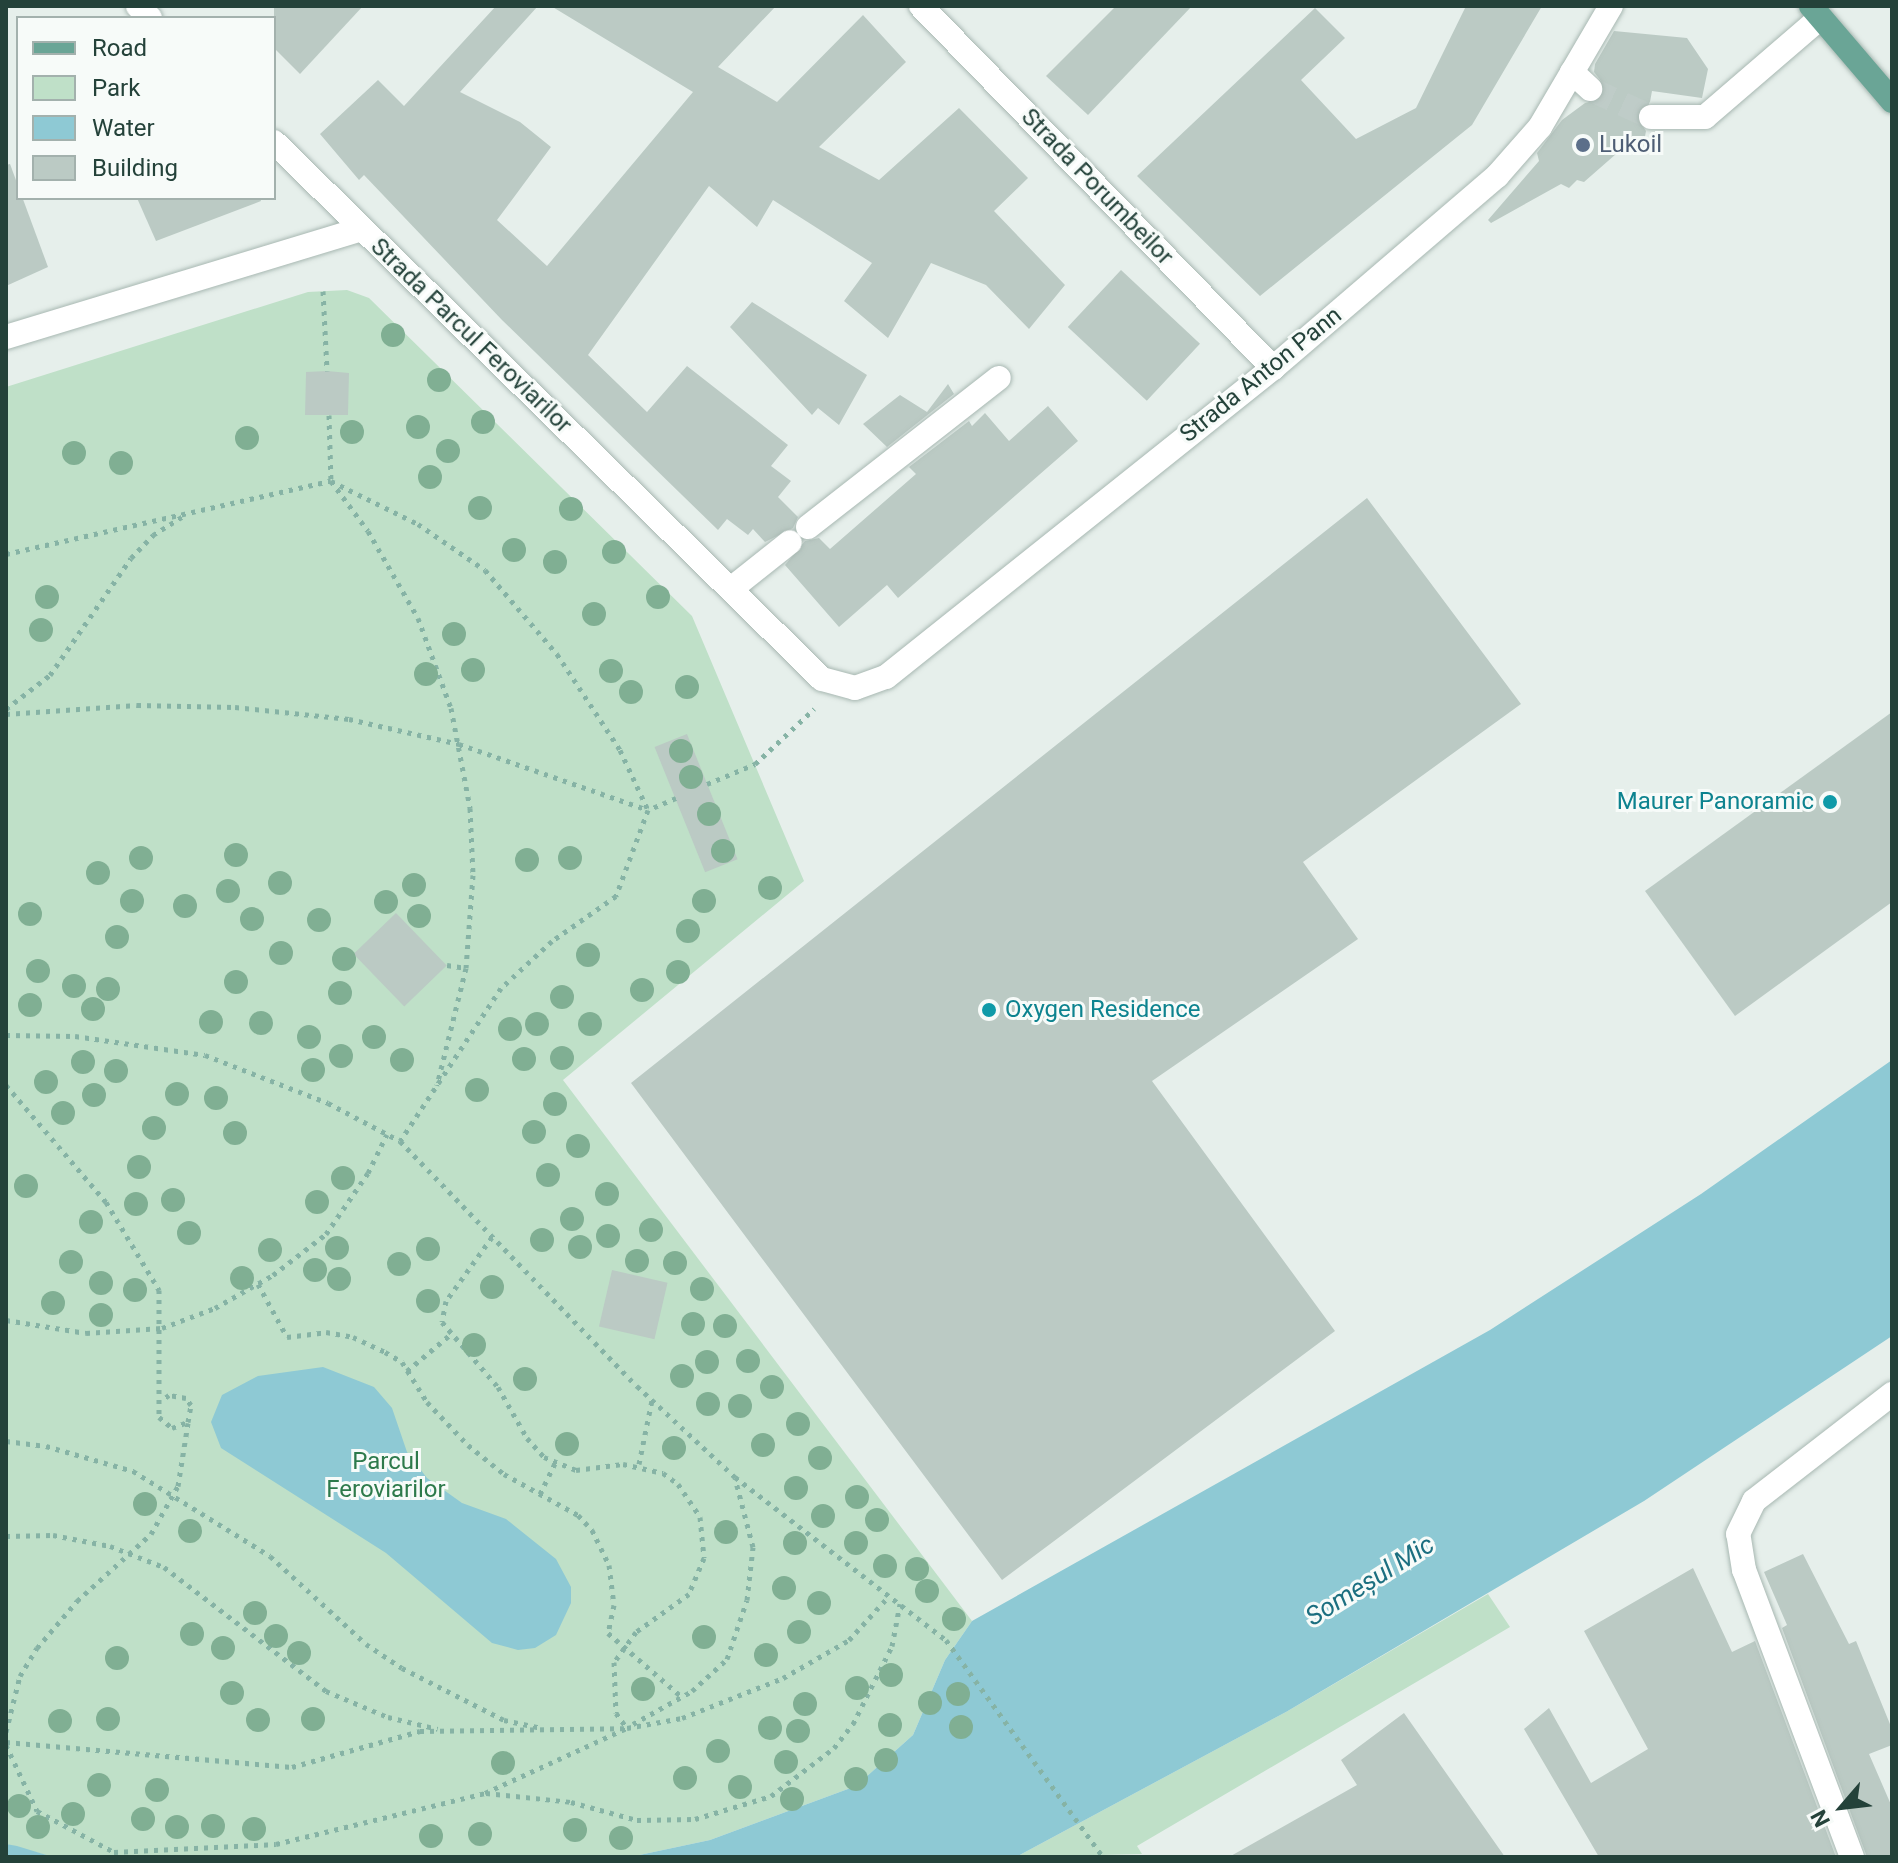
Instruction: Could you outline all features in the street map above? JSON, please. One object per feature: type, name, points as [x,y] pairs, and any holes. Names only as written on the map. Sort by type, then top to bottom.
[{"type":"main road","points":[[1816,12],[1892,101]]},
{"type":"street","name":"Strada Porumbeilor","points":[[921,6],[1273,368]]},
{"type":"street","name":"Strada Anton Pann","points":[[855,688],[886,677],[1273,368],[1497,176],[1540,127],[1611,6]]},
{"type":"street","points":[[1651,117],[1705,117],[1816,12]]},
{"type":"street","points":[[1572,72],[1590,89]]},
{"type":"street","points":[[276,144],[361,229]]},
{"type":"street","name":"Strada Parcul Feroviarilor","points":[[6,337],[361,229],[822,679],[855,688]]},
{"type":"street","points":[[731,589],[999,378]]},
{"type":"street","points":[[1852,1857],[1744,1570],[1738,1534],[1754,1501],[1892,1394]]},
{"type":"path","points":[[323,291],[327,371]]},
{"type":"path","points":[[329,415],[331,481],[368,531],[418,618],[459,744],[470,808],[473,875],[466,968],[436,1089]]},
{"type":"path","points":[[6,554],[331,481],[418,524],[485,570],[557,654],[620,750],[648,810],[616,896],[552,941],[501,988],[400,1141]]},
{"type":"path","points":[[6,711],[50,675],[131,558],[153,535],[189,513]]},
{"type":"path","points":[[6,711],[137,705],[235,707],[349,719],[459,744],[648,810],[676,798]]},
{"type":"path","points":[[707,784],[755,764],[809,713]]},
{"type":"path","points":[[447,965],[466,968]]},
{"type":"path","points":[[6,1035],[75,1036],[205,1055],[328,1103],[400,1141],[652,1400],[735,1477],[946,1640],[1103,1857]]},
{"type":"path","points":[[6,1085],[137,1246],[159,1290],[162,1400],[158,1408],[164,1424],[172,1428],[188,1422]]},
{"type":"path","points":[[6,1320],[86,1333],[162,1328],[215,1308],[258,1284],[326,1234],[368,1173],[387,1134]]},
{"type":"path","points":[[492,1237],[446,1301],[442,1322],[498,1387],[535,1449],[555,1463],[576,1470],[639,1464],[663,1473],[690,1499],[700,1517],[704,1558],[679,1605],[625,1645],[614,1662],[616,1713],[627,1728]]},
{"type":"path","points":[[258,1284],[287,1337],[326,1332],[353,1337],[385,1352],[407,1371],[427,1402],[468,1445],[540,1494],[578,1515],[603,1547],[613,1587],[608,1633],[682,1697]]},
{"type":"path","points":[[407,1371],[451,1334]]},
{"type":"path","points":[[6,1732],[20,1676],[37,1648],[77,1601],[130,1557],[174,1493],[184,1464],[191,1405],[186,1398],[169,1395],[162,1400]]},
{"type":"path","points":[[639,1464],[652,1400]]},
{"type":"path","points":[[6,1441],[91,1456],[174,1493],[270,1556],[366,1644],[402,1668],[504,1720],[549,1729]]},
{"type":"path","points":[[540,1494],[555,1463]]},
{"type":"path","points":[[735,1477],[753,1547],[747,1600],[727,1659],[682,1697],[627,1728],[485,1793],[276,1844],[114,1852],[37,1811],[6,1744],[292,1767],[420,1731],[627,1728],[682,1718],[783,1678],[849,1640],[889,1596]]},
{"type":"path","points":[[6,1536],[53,1535],[110,1546],[130,1557],[164,1567],[208,1596],[258,1644],[326,1691],[388,1717],[446,1731]]},
{"type":"path","points":[[485,1793],[571,1802],[637,1820],[695,1819],[771,1796],[824,1757],[853,1724],[892,1646],[900,1604]]},
{"type":"green space","name":"Parcul Feroviarilor","points":[[347,290],[369,298],[692,616],[804,881],[563,1080],[972,1621],[945,1660],[913,1735],[856,1786],[710,1840],[630,1857],[53,1857],[6,1844],[6,387],[308,292]]},
{"type":"green space","points":[[1488,1594],[1510,1627],[1137,1846],[1142,1854],[1016,1857],[1286,1712]]},
{"type":"water","name":"Someșul Mic","points":[[1892,1060],[1892,1336],[1644,1501],[1286,1712],[1016,1857],[630,1857],[710,1840],[856,1786],[913,1735],[945,1660],[972,1621],[1490,1330],[1701,1194]]},
{"type":"water","points":[[323,1367],[374,1387],[392,1408],[407,1452],[427,1478],[462,1503],[506,1519],[556,1559],[571,1587],[571,1603],[556,1635],[535,1648],[518,1650],[492,1643],[386,1553],[221,1448],[211,1422],[222,1395],[258,1376]]},
{"type":"water","points":[[6,1844],[17,1846],[53,1857],[6,1857]]},
{"type":"building","points":[[274,6],[363,6],[300,74],[276,50]]},
{"type":"building","points":[[496,6],[538,6],[460,92],[520,122],[551,147],[497,220],[547,266],[693,92],[551,6],[776,6],[718,67],[777,102],[863,15],[906,62],[819,147],[879,180],[959,108],[1028,178],[994,211],[1065,285],[1029,329],[986,285],[931,263],[888,338],[844,301],[872,263],[773,200],[757,227],[709,186],[588,355],[647,412],[687,366],[788,445],[771,466],[791,481],[778,497],[798,517],[793,528],[765,542],[753,529],[748,535],[727,519],[718,530],[502,320],[364,175],[359,180],[320,134],[378,80],[404,106]]},
{"type":"building","points":[[1116,6],[1192,6],[1088,115],[1046,76]]},
{"type":"building","points":[[1466,6],[1542,6],[1472,125],[1260,296],[1137,176],[1315,8],[1345,38],[1301,80],[1356,139],[1416,108]]},
{"type":"building","points":[[1614,31],[1687,38],[1708,69],[1702,98],[1652,91],[1650,102],[1636,116],[1646,131],[1644,142],[1632,140],[1584,182],[1577,180],[1569,188],[1561,184],[1491,223],[1488,220],[1539,161],[1537,153],[1562,120],[1585,103],[1601,99],[1604,85],[1594,72],[1595,64]]},
{"type":"building","points":[[10,164],[16,180],[16,200],[23,200],[48,267],[6,286],[6,165]]},
{"type":"building","points":[[138,200],[261,200],[261,201],[156,241]]},
{"type":"building","points":[[1121,270],[1200,344],[1147,401],[1068,327]]},
{"type":"building","points":[[752,302],[867,375],[839,425],[818,408],[812,415],[730,327]]},
{"type":"building","points":[[306,372],[349,373],[348,415],[305,415]]},
{"type":"building","points":[[948,384],[954,394],[887,447],[863,424],[900,395],[927,412]]},
{"type":"building","points":[[1048,406],[1078,441],[898,598],[887,585],[839,627],[785,565],[805,541],[819,538],[830,549],[916,474],[909,467],[969,421],[972,426],[985,413],[1009,441]]},
{"type":"building","name":"Oxygen Residence","points":[[1367,498],[1521,704],[1303,862],[1358,939],[1152,1081],[1335,1331],[1002,1580],[631,1083]]},
{"type":"building","name":"Maurer Panoramic","points":[[1892,712],[1892,902],[1735,1016],[1645,891]]},
{"type":"building","points":[[687,734],[738,859],[705,872],[655,747]]},
{"type":"building","points":[[396,913],[447,966],[404,1006],[354,954]]},
{"type":"building","points":[[612,1270],[668,1283],[654,1339],[599,1327]]},
{"type":"building","points":[[1803,1554],[1849,1644],[1856,1641],[1892,1729],[1892,1745],[1869,1754],[1892,1807],[1892,1857],[1867,1857],[1782,1628],[1787,1625],[1764,1572]]},
{"type":"building","points":[[1693,1568],[1732,1652],[1755,1641],[1836,1857],[1599,1857],[1524,1729],[1549,1708],[1591,1783],[1648,1749],[1584,1631]]},
{"type":"building","points":[[1404,1713],[1505,1857],[1229,1857],[1357,1785],[1341,1760]]},
{"type":"tunnel","points":[[1590,89],[1651,117]]},
{"type":"place","name":"Lukoil","points":[[1583,145]]},
{"type":"place","name":"Maurer Panoramic","points":[[1830,802]]},
{"type":"place","name":"Oxygen Residence","points":[[989,1010]]}]
